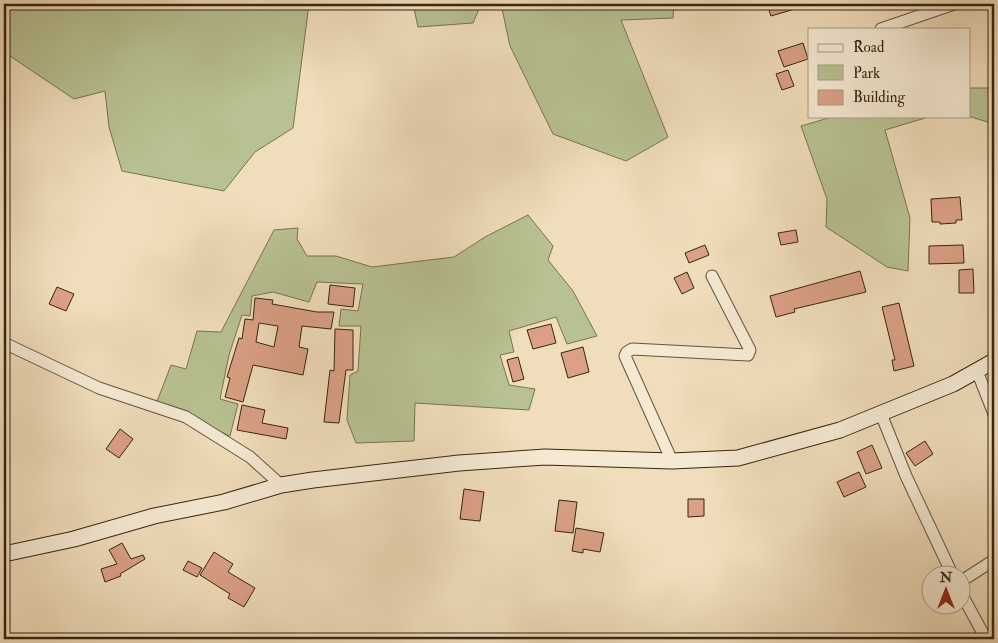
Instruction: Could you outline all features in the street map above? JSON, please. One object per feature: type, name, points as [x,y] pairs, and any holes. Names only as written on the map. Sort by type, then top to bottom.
[{"type":"street","points":[[884,28],[954,4]]},
{"type":"street","points":[[672,461],[625,356],[627,352],[632,350],[748,355],[750,350],[712,276]]},
{"type":"street","points":[[4,343],[99,388],[186,417],[250,457],[281,485]]},
{"type":"street","points":[[4,554],[74,539],[136,520],[224,502],[281,485],[459,463],[544,457],[672,461],[710,460],[763,452],[840,430],[953,384],[994,361]]},
{"type":"street","points":[[977,371],[994,414]]},
{"type":"street","points":[[880,414],[906,476],[948,566]]},
{"type":"street","points":[[970,576],[994,560]]},
{"type":"street","points":[[970,609],[986,639]]},
{"type":"green space","points":[[4,4],[309,4],[293,128],[255,152],[224,191],[122,171],[109,127],[105,91],[74,99],[4,52]]},
{"type":"green space","points":[[413,4],[481,4],[473,23],[418,27]]},
{"type":"green space","points":[[501,4],[674,4],[673,18],[621,20],[668,137],[626,161],[553,134],[510,46]]},
{"type":"green space","points":[[970,88],[993,88],[994,124],[970,117]]},
{"type":"green space","points":[[828,118],[925,118],[885,130],[910,218],[908,271],[887,267],[826,227],[827,199],[801,126]]},
{"type":"green space","points":[[528,215],[553,246],[548,260],[573,291],[597,336],[567,344],[556,317],[509,331],[514,352],[500,355],[509,385],[535,389],[529,410],[415,403],[414,441],[356,443],[347,420],[350,375],[358,371],[361,326],[339,326],[341,309],[358,311],[363,284],[317,282],[309,302],[273,292],[252,296],[250,316],[242,315],[229,355],[220,399],[238,404],[230,436],[156,404],[171,365],[186,369],[197,331],[221,332],[274,230],[298,228],[297,239],[307,256],[336,256],[372,267],[454,257],[485,237]]},
{"type":"building","points":[[767,4],[804,4],[805,6],[771,16]]},
{"type":"building","points":[[803,43],[808,59],[784,67],[778,51]]},
{"type":"building","points":[[788,70],[794,86],[782,90],[776,74]]},
{"type":"building","points":[[960,197],[962,220],[956,220],[956,223],[940,224],[940,222],[932,222],[931,199]]},
{"type":"building","points":[[796,230],[798,242],[781,245],[778,233]]},
{"type":"building","points":[[705,245],[709,255],[689,263],[685,253]]},
{"type":"building","points":[[963,245],[964,263],[929,264],[929,246]]},
{"type":"building","points":[[973,269],[974,293],[959,293],[959,270]]},
{"type":"building","points":[[860,271],[866,292],[794,309],[795,312],[776,317],[770,296]]},
{"type":"building","points":[[687,272],[694,288],[682,294],[674,278]]},
{"type":"building","points":[[330,285],[355,288],[353,307],[328,304]]},
{"type":"building","points":[[57,287],[74,294],[66,311],[49,304]]},
{"type":"building","points":[[255,298],[273,300],[272,304],[317,312],[334,312],[331,329],[302,326],[299,347],[308,349],[303,375],[253,365],[243,402],[225,397],[230,378],[227,377],[239,338],[242,339],[245,319],[253,320]],"holes":[[[259,323],[278,326],[274,347],[256,342]]]},
{"type":"building","points":[[899,303],[914,366],[894,371],[892,360],[895,360],[882,307]]},
{"type":"building","points":[[551,324],[556,343],[533,349],[527,330]]},
{"type":"building","points":[[335,329],[353,330],[353,370],[346,370],[339,423],[324,422],[330,370],[334,371]]},
{"type":"building","points":[[583,347],[589,372],[568,378],[561,353]]},
{"type":"building","points":[[518,357],[524,379],[513,382],[507,360]]},
{"type":"building","points":[[242,405],[265,410],[262,423],[288,428],[286,439],[237,430]]},
{"type":"building","points":[[120,429],[133,439],[119,458],[106,449]]},
{"type":"building","points":[[925,441],[933,454],[915,466],[906,453]]},
{"type":"building","points":[[872,445],[882,468],[866,474],[857,452]]},
{"type":"building","points":[[859,472],[866,487],[844,497],[837,482]]},
{"type":"building","points":[[464,489],[484,492],[480,521],[460,519]]},
{"type":"building","points":[[688,499],[704,499],[704,516],[688,517]]},
{"type":"building","points":[[559,500],[577,502],[573,533],[555,531]]},
{"type":"building","points":[[576,528],[604,533],[600,552],[583,549],[583,553],[572,551]]},
{"type":"building","points":[[122,543],[131,559],[143,555],[145,559],[120,574],[121,576],[105,582],[101,569],[117,564],[109,550]]},
{"type":"building","points":[[214,552],[233,564],[228,572],[255,588],[244,607],[228,598],[230,594],[200,575]]},
{"type":"building","points":[[188,561],[202,568],[197,577],[183,570]]}]
